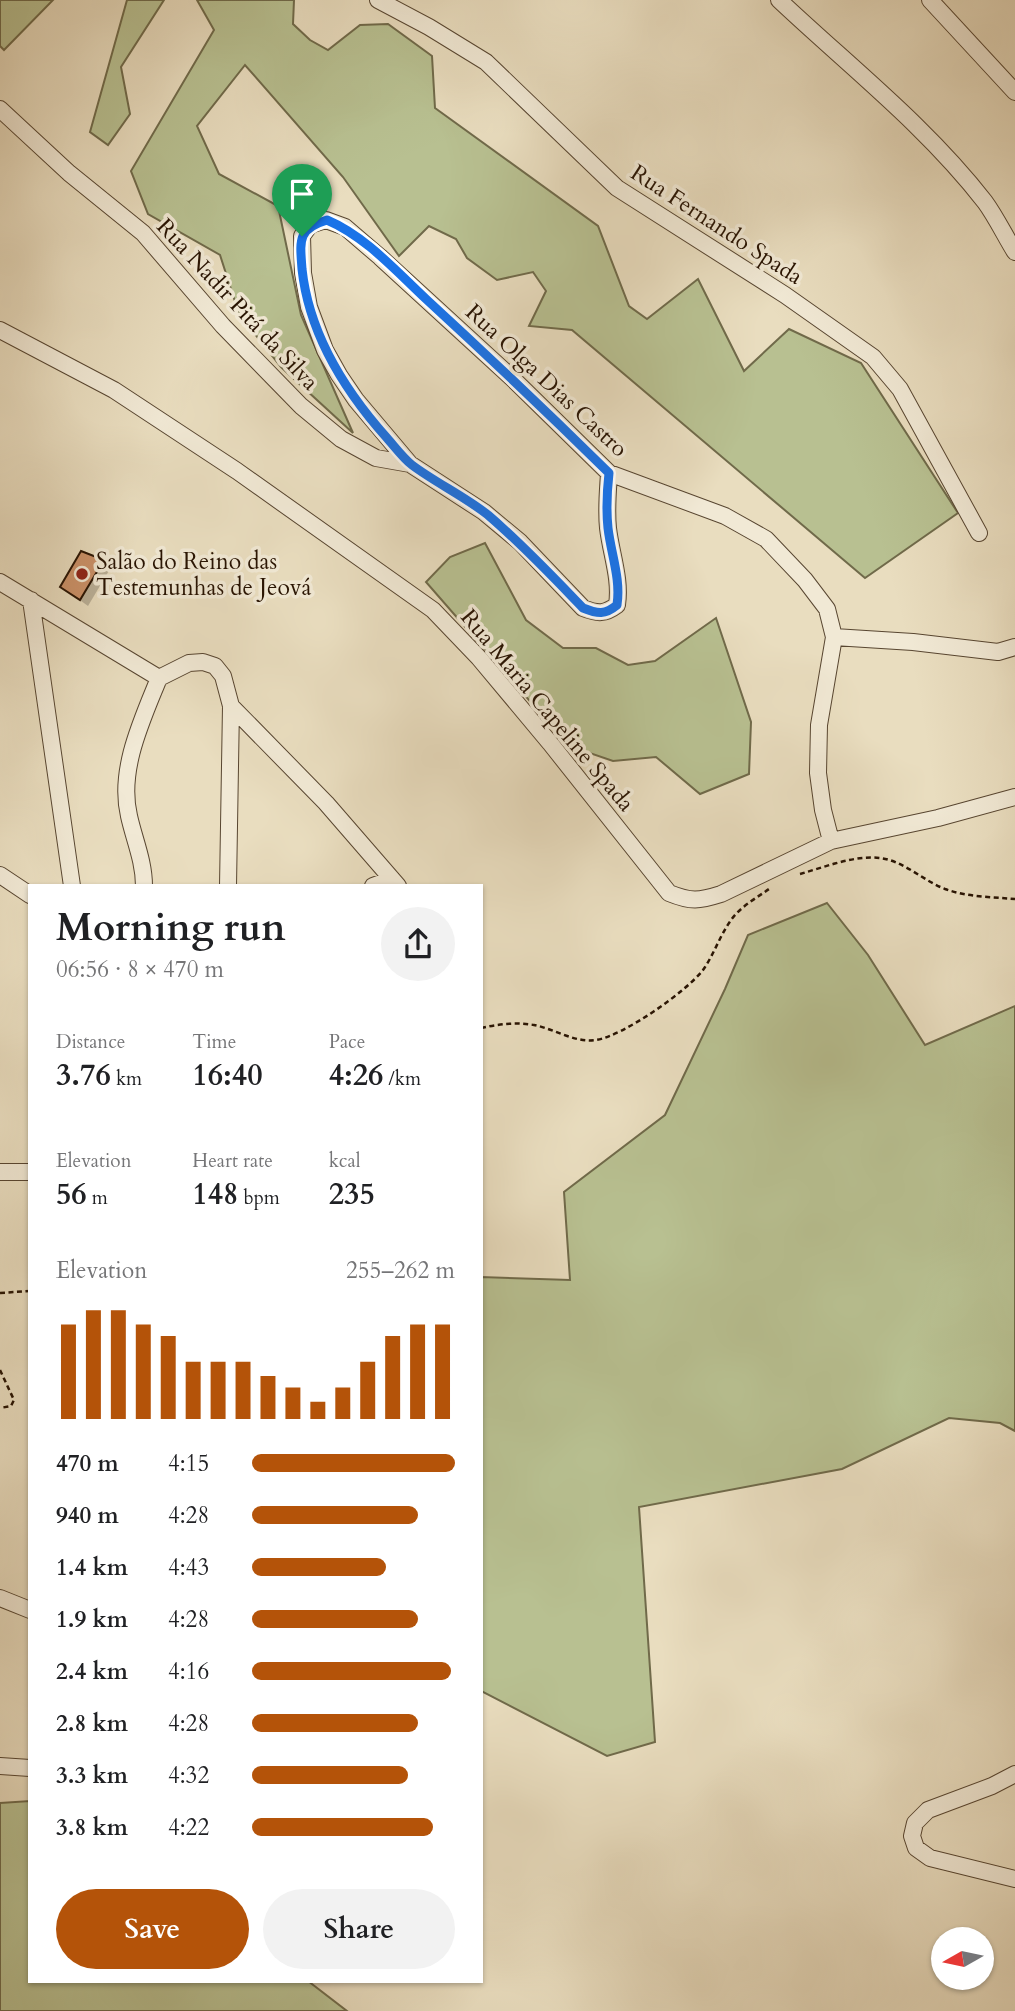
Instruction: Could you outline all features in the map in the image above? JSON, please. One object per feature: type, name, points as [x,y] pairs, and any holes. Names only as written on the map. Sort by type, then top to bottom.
[{"type":"street","name":"Rua Fernando Spada","points":[[378,0],[486,62],[617,188],[785,295],[873,357],[900,389],[979,533]]},
{"type":"street","points":[[779,0],[895,104],[932,143],[987,205],[1015,252]]},
{"type":"street","points":[[930,0],[1015,92]]},
{"type":"street","name":"Rua Nadir Pitá da Silva","points":[[0,109],[69,173],[143,233],[223,326],[300,406],[341,439],[376,458],[410,464],[484,512],[520,542],[583,608],[596,614],[607,613],[617,605],[620,588],[608,529],[609,473]]},
{"type":"street","name":"Rua Olga Dias Castro","points":[[410,464],[374,424],[339,375],[325,349],[309,307],[303,273],[302,236],[310,225],[327,220],[345,227],[511,377],[609,473],[725,516],[766,539],[805,580],[827,609],[834,637],[819,724],[818,773],[831,841]]},
{"type":"street","name":"Rua Maria Capeline Spada","points":[[0,330],[114,390],[237,471],[433,610],[479,657],[670,893],[692,901],[713,897],[831,841],[938,818],[1015,797]]},
{"type":"street","points":[[0,582],[159,678]]},
{"type":"street","points":[[31,600],[72,884]]},
{"type":"street","points":[[834,637],[902,641],[998,652],[1015,647]]},
{"type":"street","points":[[144,884],[141,856],[128,815],[125,788],[130,762],[159,678],[189,663],[203,662],[215,666],[223,676],[231,706],[228,884]]},
{"type":"street","points":[[231,706],[326,803],[395,882]]},
{"type":"street","points":[[0,875],[28,894]]},
{"type":"street","points":[[0,1172],[28,1172]]},
{"type":"street","points":[[0,1598],[28,1608]]},
{"type":"street","points":[[0,1766],[28,1768]]},
{"type":"street","points":[[1015,1774],[992,1786],[928,1810],[915,1823],[912,1836],[916,1848],[930,1858],[1015,1879]]},
{"type":"path","points":[[796,876],[858,859],[878,858],[895,861],[945,889],[977,896],[1015,899]]},
{"type":"path","points":[[483,1028],[509,1023],[535,1025],[578,1039],[597,1040],[615,1034],[666,1003],[689,985],[703,970],[730,920],[748,903],[776,885]]},
{"type":"path","points":[[0,1293],[28,1291]]},
{"type":"path","points":[[0,1370],[14,1400],[11,1406],[0,1408]]},
{"type":"green space","points":[[0,0],[53,0],[4,50],[0,46]]},
{"type":"green space","points":[[127,0],[164,0],[121,67],[130,114],[108,145],[90,132]]},
{"type":"green space","points":[[197,0],[294,0],[293,24],[310,40],[328,50],[360,25],[388,24],[432,56],[435,108],[598,226],[629,306],[647,319],[698,279],[744,371],[789,329],[861,363],[958,513],[865,578],[572,330],[529,326],[546,291],[533,272],[497,280],[467,258],[456,239],[429,226],[399,256],[343,177],[245,65],[197,126],[219,174],[278,206],[301,315],[353,433],[281,367],[239,314],[220,255],[148,214],[131,171],[214,30]]},
{"type":"green space","points":[[485,543],[526,620],[563,648],[596,648],[628,665],[655,661],[716,618],[751,722],[749,774],[700,794],[656,757],[613,761],[569,746],[426,582],[450,557]]},
{"type":"green space","points":[[827,903],[868,955],[925,1045],[1015,1006],[1015,1431],[1000,1423],[949,1418],[842,1469],[639,1507],[655,1742],[607,1756],[483,1692],[483,1277],[570,1280],[564,1192],[665,1115],[748,935]]},
{"type":"green space","points":[[28,1801],[28,1983],[311,1983],[347,2011],[0,2011],[0,1803]]},
{"type":"building","name":"Salão do Reino das Testemunhas de Jeová","points":[[81,551],[104,560],[80,600],[60,587]]},
{"type":"place","name":"Salão do Reino das Testemunhas de Jeová","points":[[82,574]]},
{"type":"route","points":[[327,220],[345,227],[511,377],[609,473],[608,529],[620,588],[617,605],[607,613],[596,614],[583,608],[520,542],[484,512],[410,464],[374,424],[339,375],[325,349],[309,307],[303,273],[302,236],[310,225],[327,220]]}]
